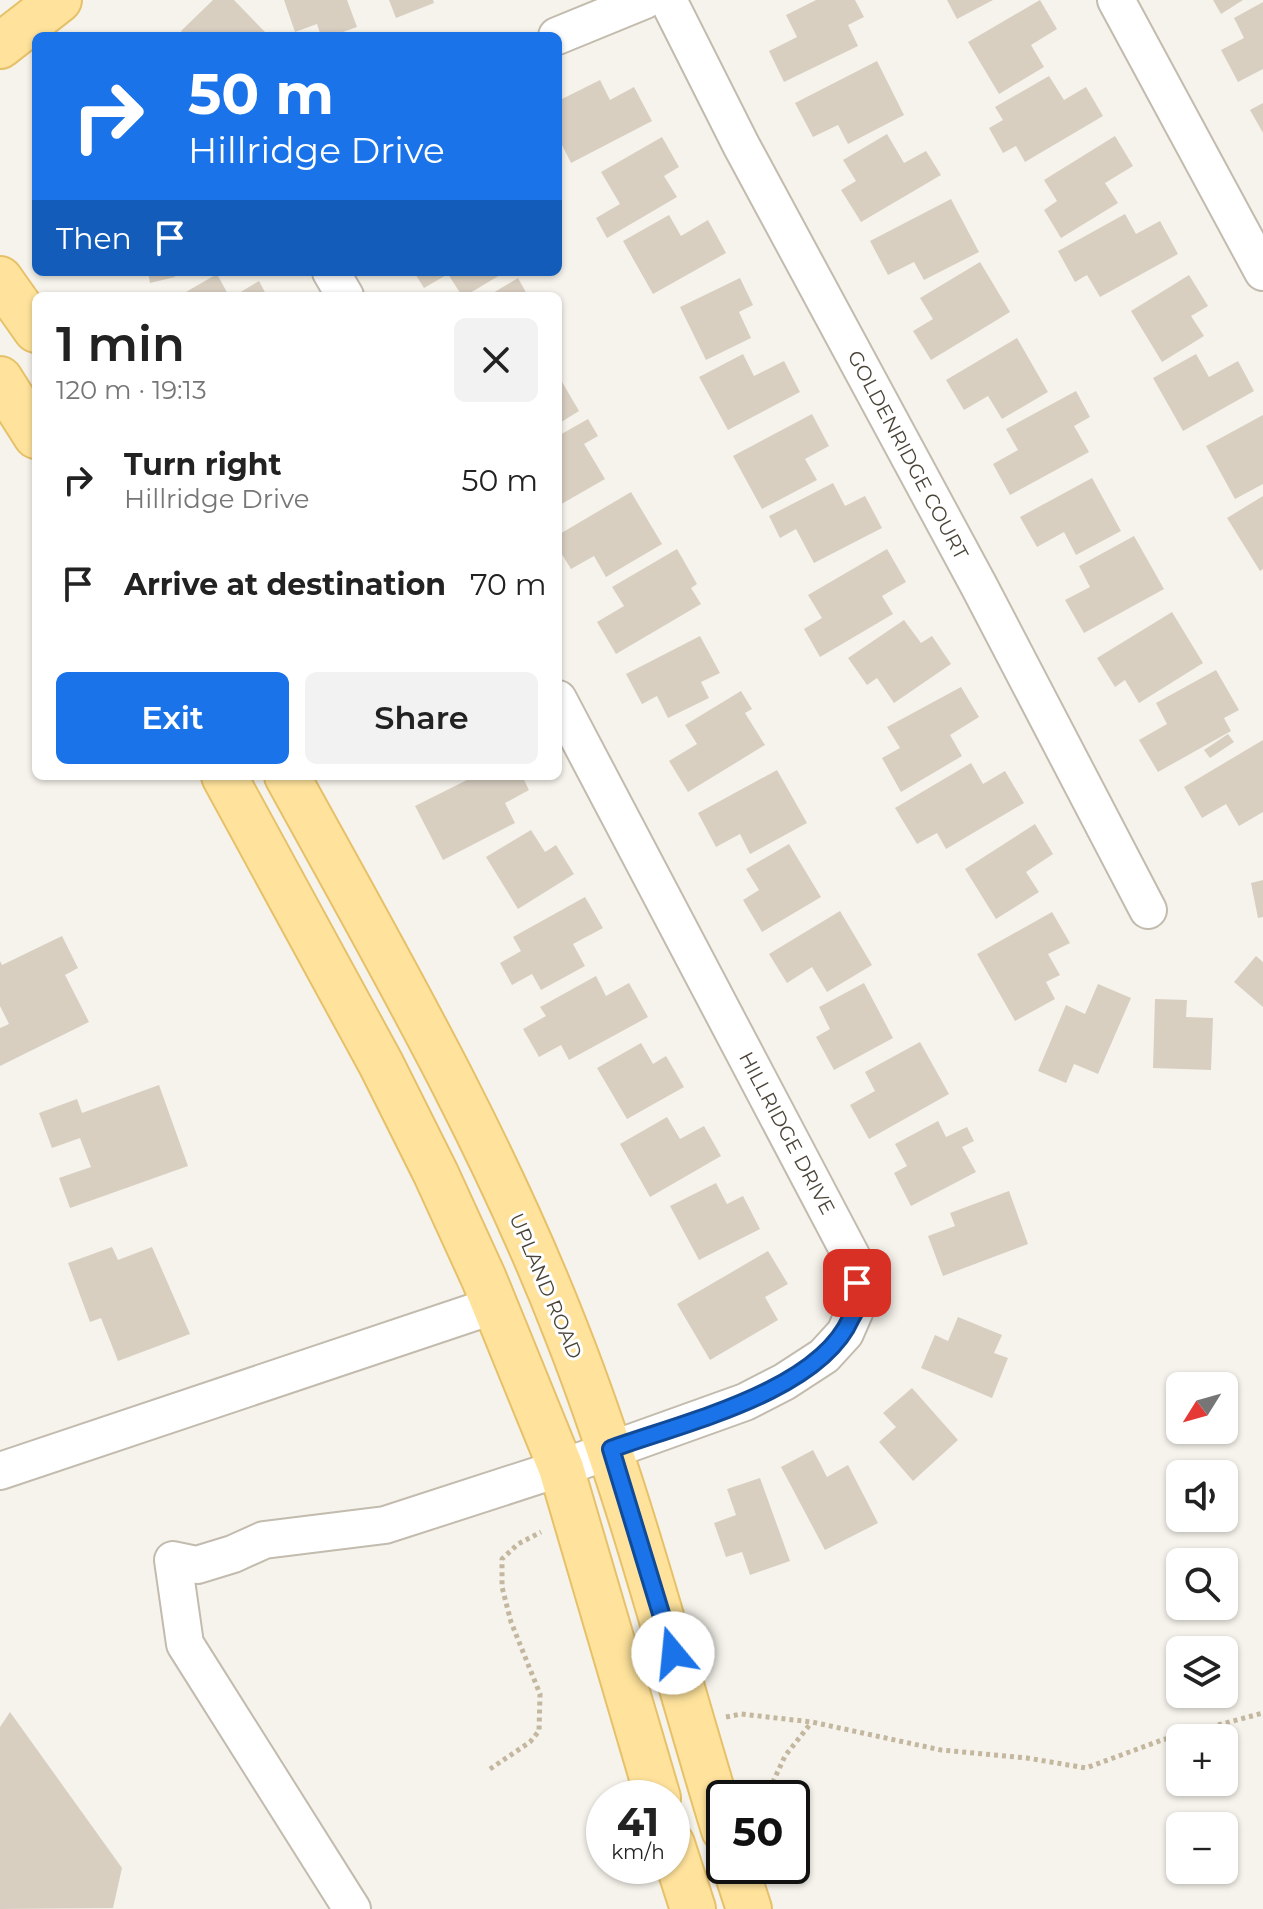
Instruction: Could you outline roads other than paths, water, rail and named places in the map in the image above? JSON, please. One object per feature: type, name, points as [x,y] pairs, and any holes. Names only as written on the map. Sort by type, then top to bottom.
[{"type":"main road","points":[[0,46],[59,0]]},
{"type":"main road","points":[[0,279],[32,324]]},
{"type":"main road","points":[[0,379],[32,430]]},
{"type":"main road","points":[[226,780],[381,1064],[436,1174],[495,1305],[561,1468],[653,1780]]},
{"type":"main road","name":"UPLAND ROAD","points":[[289,780],[424,1027],[503,1184],[566,1331],[611,1449],[709,1780]]},
{"type":"main road","points":[[685,1884],[693,1909]]},
{"type":"main road","points":[[741,1884],[749,1909]]},
{"type":"street","points":[[562,34],[645,0]]},
{"type":"street","name":"GOLDENRIDGE COURT","points":[[668,0],[741,145],[979,586],[1148,910]]},
{"type":"street","points":[[1116,0],[1263,272]]},
{"type":"street","name":"HILLRIDGE DRIVE","points":[[352,1909],[185,1644],[173,1560],[197,1565],[264,1540],[385,1525],[561,1468],[745,1402],[824,1356],[845,1333],[859,1301],[856,1265],[562,707]]},
{"type":"street","points":[[0,1471],[495,1305]]}]
